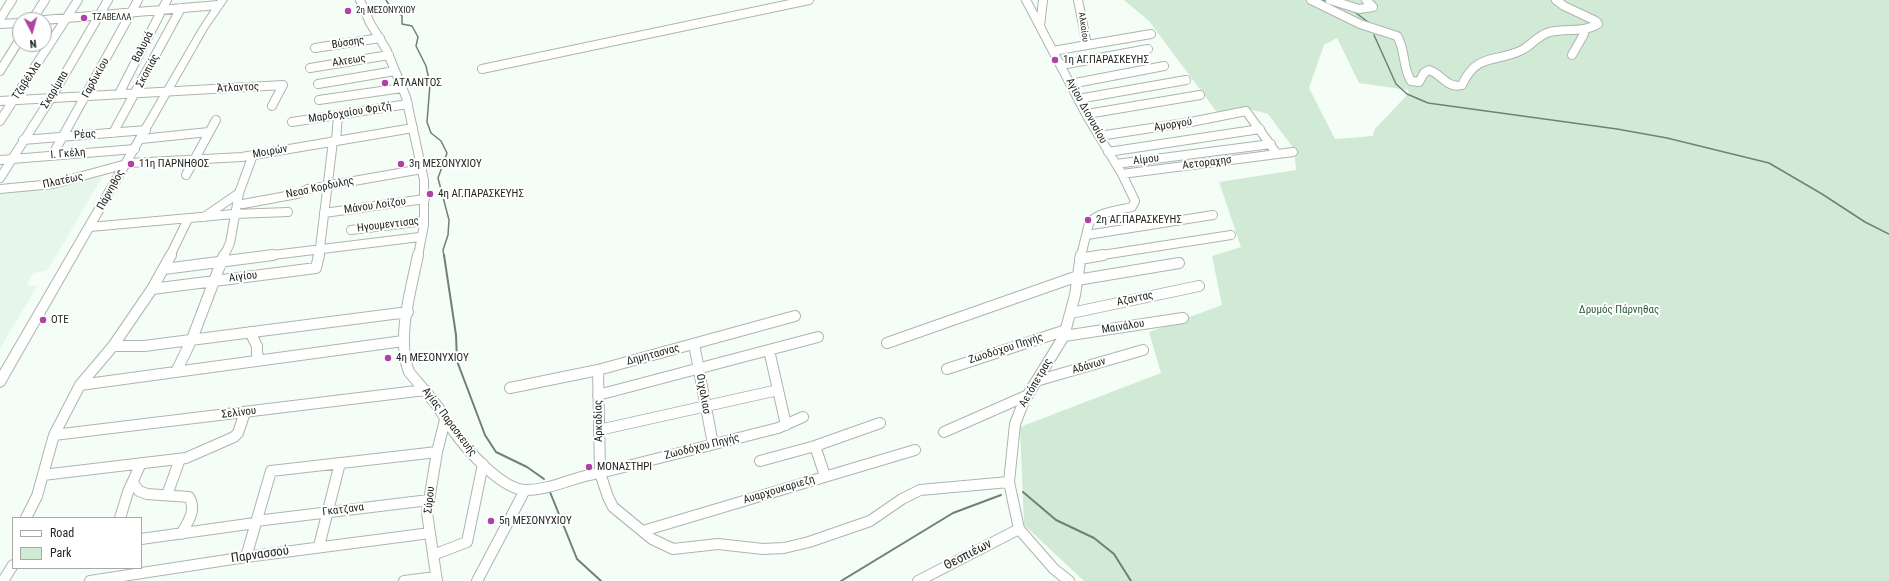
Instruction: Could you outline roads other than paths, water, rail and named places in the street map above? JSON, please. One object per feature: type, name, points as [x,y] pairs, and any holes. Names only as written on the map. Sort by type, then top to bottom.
[{"type":"main road","name":"Πάρνηθος","points":[[0,382],[220,2]]},
{"type":"street","points":[[0,19],[12,0]]},
{"type":"street","points":[[37,12],[45,0]]},
{"type":"street","name":"Τζαβέλλα","points":[[0,121],[78,0]]},
{"type":"street","name":"Σκαρίμπα","points":[[0,178],[51,98],[108,0]]},
{"type":"street","name":"Γαρδικίου","points":[[52,156],[138,0]]},
{"type":"street","name":"Βαλυρά","points":[[119,94],[167,0]]},
{"type":"street","name":"Αγίας Παρασκευής","points":[[360,0],[365,14],[389,55],[408,104],[422,169],[425,199],[424,221],[403,341],[407,367],[438,407],[445,420],[476,458],[506,484],[524,490],[547,487],[590,474],[600,473]]},
{"type":"street","points":[[482,69],[809,0]]},
{"type":"street","name":"Αγίου Διονυσίου","points":[[1026,0],[1070,84],[1122,174],[1135,201]]},
{"type":"street","points":[[1040,26],[1043,0]]},
{"type":"street","name":"Αλκαίου","points":[[1053,52],[1087,45],[1078,0]]},
{"type":"street","points":[[1310,0],[1360,24],[1397,36],[1401,44],[1407,72],[1411,81],[1418,82],[1425,71],[1430,69],[1449,85],[1457,87],[1462,85],[1466,75],[1476,66],[1489,59],[1519,51],[1529,46],[1543,34],[1596,26],[1598,22],[1564,6],[1556,0]]},
{"type":"street","points":[[1330,0],[1359,9]]},
{"type":"street","points":[[1341,14],[1373,7],[1366,0]]},
{"type":"street","points":[[52,19],[163,10],[220,2]]},
{"type":"street","name":"Σκοπιάς","points":[[113,132],[136,93],[181,8]]},
{"type":"street","points":[[0,24],[12,23]]},
{"type":"street","points":[[1572,55],[1584,34],[1585,28]]},
{"type":"street","points":[[1087,45],[1151,34]]},
{"type":"street","name":"Βύσσης","points":[[315,48],[380,38]]},
{"type":"street","points":[[1061,66],[1148,49]]},
{"type":"street","points":[[0,71],[3,63],[12,50]]},
{"type":"street","name":"Αλτεως","points":[[310,68],[389,55]]},
{"type":"street","points":[[1070,84],[1164,66]]},
{"type":"street","points":[[318,84],[395,71]]},
{"type":"street","points":[[1078,98],[1186,80]]},
{"type":"street","name":"Άτλαντος","points":[[168,92],[283,85],[272,106]]},
{"type":"street","points":[[319,100],[402,88]]},
{"type":"street","points":[[0,101],[168,92]]},
{"type":"street","points":[[1087,114],[1200,96]]},
{"type":"street","name":"Μαρδοχαίου Φριζή","points":[[292,122],[408,104]]},
{"type":"street","name":"Αμοργού","points":[[1099,136],[1191,122],[1246,111],[1260,128]]},
{"type":"street","points":[[320,250],[338,115]]},
{"type":"street","points":[[186,175],[216,120]]},
{"type":"street","name":"Μοιρών","points":[[125,164],[253,155],[413,128]]},
{"type":"street","points":[[1108,152],[1260,128],[1277,154]]},
{"type":"street","name":"Ρέας","points":[[23,140],[113,132],[144,134],[209,132]]},
{"type":"street","name":"Αίμου","points":[[1116,164],[1271,144]]},
{"type":"street","name":"Ι. Γκέλη","points":[[0,160],[135,149]]},
{"type":"street","name":"Αετοραχησ","points":[[1122,174],[1293,152]]},
{"type":"street","points":[[176,372],[192,339],[221,262],[230,243],[239,192],[253,155]]},
{"type":"street","name":"Πλατέως","points":[[0,189],[53,184],[125,164]]},
{"type":"street","name":"Νεασ Κορδυλης","points":[[243,204],[297,194],[308,189],[328,185],[422,169]]},
{"type":"street","points":[[204,217],[239,192]]},
{"type":"street","name":"Μάνου Λοίζου","points":[[324,213],[425,199]]},
{"type":"street","name":"Αετόπετρας","points":[[1069,581],[1054,569],[1019,529],[1009,482],[1015,424],[1028,395],[1065,333],[1071,313],[1080,259],[1089,223],[1092,219],[1134,206],[1135,201]]},
{"type":"street","points":[[90,227],[234,214],[288,212]]},
{"type":"street","points":[[1087,235],[1213,215]]},
{"type":"street","points":[[26,517],[37,496],[54,435],[80,385],[113,346],[152,289],[164,269],[188,219]]},
{"type":"street","name":"Ηγουμεντισας","points":[[352,230],[424,221]]},
{"type":"street","points":[[1080,259],[1231,235]]},
{"type":"street","name":"Αιγίου","points":[[164,269],[420,238]]},
{"type":"street","name":"Αιγίου","points":[[152,289],[316,268],[320,250]]},
{"type":"street","points":[[887,343],[1078,278],[1179,263]]},
{"type":"street","name":"Αζαντας","points":[[1071,313],[1199,286]]},
{"type":"street","points":[[113,346],[144,346],[408,312]]},
{"type":"street","name":"Δημητασνας","points":[[510,388],[598,370],[795,316]]},
{"type":"street","name":"Μαινάλου","points":[[1065,333],[1183,318]]},
{"type":"street","points":[[250,332],[257,346],[257,354],[260,360]]},
{"type":"street","name":"Ζωοδὀχου Πηγής","points":[[947,369],[1065,333]]},
{"type":"street","points":[[598,395],[818,337]]},
{"type":"street","points":[[80,385],[403,341]]},
{"type":"street","name":"Οιχαλιασ","points":[[694,344],[713,444]]},
{"type":"street","points":[[769,350],[786,425]]},
{"type":"street","name":"Αδάνων","points":[[1036,382],[1143,350]]},
{"type":"street","name":"Αρκαδίας","points":[[598,370],[600,473]]},
{"type":"street","name":"Σελίνου","points":[[54,435],[425,390]]},
{"type":"street","points":[[599,430],[778,390]]},
{"type":"street","points":[[944,432],[1028,395]]},
{"type":"street","points":[[43,476],[186,458],[234,437],[238,432],[245,412]]},
{"type":"street","name":"Ζωοδόχου Πηγής","points":[[600,473],[786,425],[803,417]]},
{"type":"street","name":"Σύρου","points":[[437,579],[427,513],[437,452],[445,420]]},
{"type":"street","points":[[760,461],[815,446],[880,423]]},
{"type":"street","points":[[815,446],[825,476]]},
{"type":"street","name":"Αυαρχουκαριεζη","points":[[643,531],[915,450]]},
{"type":"street","points":[[246,557],[271,471],[437,452]]},
{"type":"street","points":[[167,495],[180,459]]},
{"type":"street","points":[[319,546],[340,463]]},
{"type":"street","points":[[120,517],[142,464]]},
{"type":"street","points":[[433,555],[467,542],[483,464]]},
{"type":"street","points":[[600,473],[613,507],[658,544],[673,549],[718,544],[763,549],[784,548],[809,542],[870,521],[897,502],[920,490],[1009,482]]},
{"type":"street","points":[[133,483],[139,491],[155,495],[183,495],[189,497],[192,501],[189,518],[181,534]]},
{"type":"street","points":[[477,581],[524,490]]},
{"type":"street","name":"Γκατζανα","points":[[142,539],[327,512],[429,500]]},
{"type":"street","name":"Θεσπιέων","points":[[918,581],[1019,529]]},
{"type":"street","name":"Παρνασσού","points":[[90,581],[319,546],[430,532]]},
{"type":"street","points":[[3,581],[12,567]]},
{"type":"street","points":[[404,581],[437,579]]},
{"type":"waterway","points":[[386,0],[390,6],[402,16],[402,24],[412,26],[418,37],[416,46],[426,66],[430,84],[427,122],[431,133],[441,141],[447,153],[438,178],[449,220],[448,235],[443,250],[444,256]]},
{"type":"waterway","points":[[1322,0],[1328,2]]},
{"type":"waterway","points":[[1356,13],[1372,25]]},
{"type":"waterway","points":[[1374,35],[1396,84],[1407,94],[1428,103],[1617,129],[1667,138],[1769,163],[1822,194],[1865,222],[1889,234]]},
{"type":"waterway","points":[[444,255],[456,335],[457,361],[485,435],[496,452],[527,467],[544,479]]},
{"type":"waterway","points":[[550,492],[577,559],[601,581]]},
{"type":"waterway","points":[[1023,492],[1056,520],[1094,538],[1114,554],[1131,581]]},
{"type":"waterway","points":[[841,581],[953,513],[1001,495]]},
{"type":"place","name":"2η ΜΕΣΟΝΥΧΙΟΥ","points":[[348,11]]},
{"type":"place","name":"ΤΖΑΒΕΛΛΑ","points":[[84,18]]},
{"type":"place","name":"1η ΑΓ.ΠΑΡΑΣΚΕΥΗΣ","points":[[1055,60]]},
{"type":"place","name":"ΑΤΛΑΝΤΟΣ","points":[[385,83]]},
{"type":"place","name":"11η ΠΑΡΝΗΘΟΣ","points":[[131,164]]},
{"type":"place","name":"3η ΜΕΣΟΝΥΧΙΟΥ","points":[[401,164]]},
{"type":"place","name":"4η ΑΓ.ΠΑΡΑΣΚΕΥΗΣ","points":[[430,194]]},
{"type":"place","name":"2η ΑΓ.ΠΑΡΑΣΚΕΥΗΣ","points":[[1088,220]]},
{"type":"place","name":"ΟΤΕ","points":[[43,320]]},
{"type":"place","name":"4η ΜΕΣΟΝΥΧΙΟΥ","points":[[388,358]]},
{"type":"place","name":"ΜΟΝΑΣΤΗΡΙ","points":[[589,467]]},
{"type":"place","name":"5η ΜΕΣΟΝΥΧΙΟΥ","points":[[491,521]]},
{"type":"park label","name":"Δρυμός Πάρνηθας","points":[[1619,310]]}]
